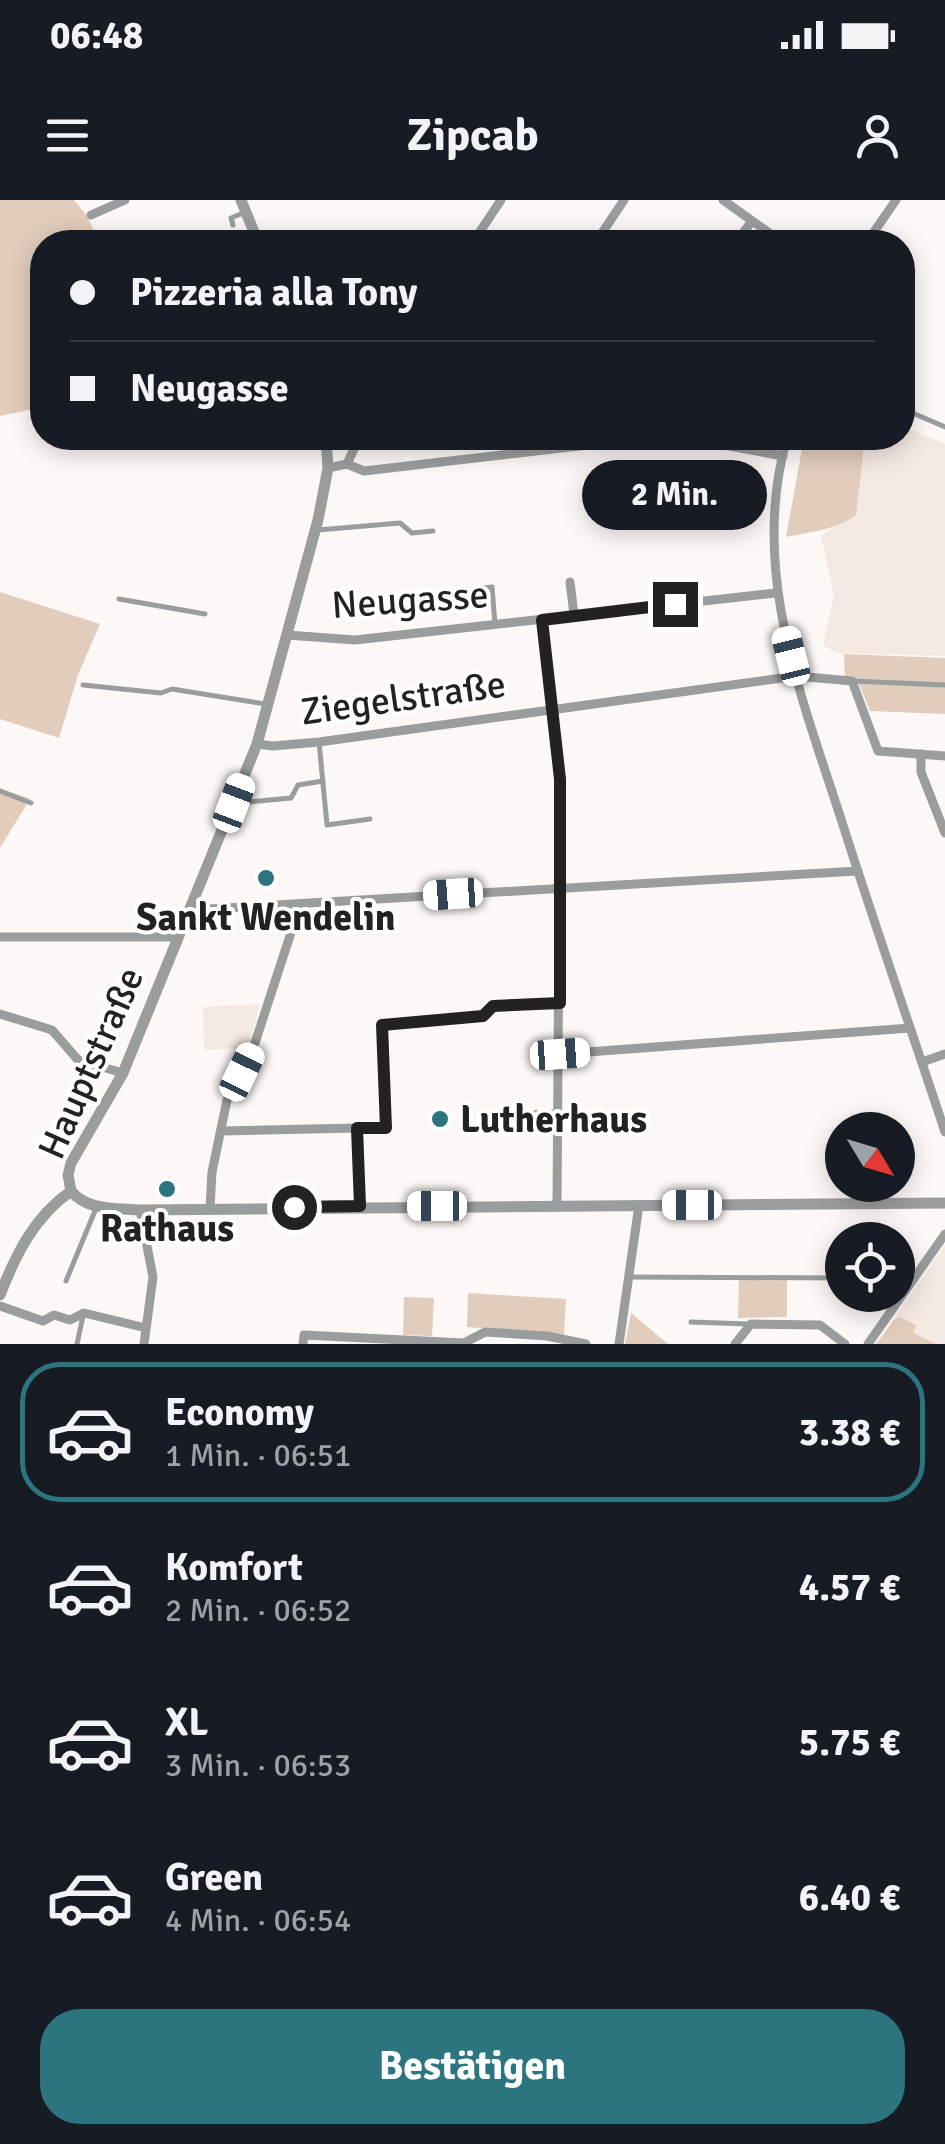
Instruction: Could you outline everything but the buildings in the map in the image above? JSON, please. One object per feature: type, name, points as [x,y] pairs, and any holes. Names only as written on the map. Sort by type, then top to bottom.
[{"type":"street","points":[[91,215],[125,200]]},
{"type":"street","points":[[481,230],[501,200]]},
{"type":"street","points":[[604,230],[624,200]]},
{"type":"street","points":[[723,200],[765,230]]},
{"type":"street","points":[[875,230],[896,200]]},
{"type":"street","points":[[244,206],[253,230]]},
{"type":"street","points":[[745,230],[752,221]]},
{"type":"street","name":"Hauptstraße","points":[[2,1286],[28,1235],[48,1208],[71,1192],[71,1163],[123,1073],[234,803],[268,705],[316,530],[328,468],[327,450]]},
{"type":"street","points":[[346,464],[353,450]]},
{"type":"street","points":[[328,468],[346,464],[364,471],[536,450]]},
{"type":"street","points":[[751,450],[783,456]]},
{"type":"street","points":[[784,450],[774,506],[776,592],[796,676],[945,1132]]},
{"type":"street","points":[[570,582],[574,615]]},
{"type":"street","name":"Neugasse","points":[[287,635],[355,640],[776,592]]},
{"type":"street","name":"Ziegelstraße","points":[[256,744],[319,742],[796,676],[852,681]]},
{"type":"street","points":[[852,681],[878,751],[945,756]]},
{"type":"street","points":[[553,708],[560,779],[561,886],[557,1206]]},
{"type":"street","points":[[921,754],[921,772],[945,833]]},
{"type":"street","points":[[190,910],[858,871]]},
{"type":"street","points":[[210,1208],[212,1172],[227,1100],[253,1050],[300,906]]},
{"type":"street","points":[[0,938],[179,936]]},
{"type":"street","points":[[222,1131],[386,1128],[382,1025],[483,1016],[493,1006],[560,1003]]},
{"type":"street","points":[[0,1014],[52,1030],[78,1060],[123,1073]]},
{"type":"street","points":[[560,1054],[910,1028]]},
{"type":"street","points":[[922,1062],[945,1054]]},
{"type":"street","points":[[357,1128],[360,1206]]},
{"type":"street","points":[[71,1192],[77,1199],[97,1206],[140,1210],[945,1203]]},
{"type":"street","points":[[619,1344],[639,1205]]},
{"type":"street","points":[[140,1210],[154,1277],[144,1344]]},
{"type":"street","points":[[915,1275],[945,1234]]},
{"type":"street","points":[[0,1306],[44,1321],[54,1316],[70,1320],[84,1314],[146,1328]]},
{"type":"street","points":[[868,1344],[890,1312]]},
{"type":"street","points":[[735,1344],[751,1324],[820,1324],[845,1344]]},
{"type":"street","points":[[302,1344],[304,1335],[464,1343],[485,1332],[547,1336],[586,1344]]},
{"type":"lane","points":[[233,225],[230,218],[244,206]]},
{"type":"lane","points":[[916,414],[945,427]]},
{"type":"lane","points":[[316,530],[400,523],[412,532],[433,531]]},
{"type":"lane","points":[[474,589],[492,586],[495,625]]},
{"type":"lane","points":[[119,600],[206,614]]},
{"type":"lane","points":[[542,620],[553,708]]},
{"type":"lane","points":[[852,681],[945,686]]},
{"type":"lane","points":[[83,685],[162,693],[172,690],[268,705]]},
{"type":"lane","points":[[319,742],[327,825],[370,819]]},
{"type":"lane","points":[[234,803],[290,798],[298,784],[322,781]]},
{"type":"lane","points":[[0,792],[31,803]]},
{"type":"lane","points":[[520,1113],[559,1112]]},
{"type":"lane","points":[[66,1281],[97,1206]]},
{"type":"lane","points":[[626,1277],[825,1278]]},
{"type":"lane","points":[[76,1344],[84,1314]]},
{"type":"lane","points":[[691,1322],[751,1324]]},
{"type":"shaded area","points":[[0,200],[74,200],[93,230],[30,230],[30,410],[0,416]]},
{"type":"shaded area","points":[[915,431],[945,444],[945,656],[836,653],[823,645],[834,595],[821,536],[855,512],[857,476],[865,450],[915,450]]},
{"type":"shaded area","points":[[802,450],[864,450],[856,515],[831,527],[786,537]]},
{"type":"shaded area","points":[[0,592],[100,624],[78,675],[59,738],[0,719]]},
{"type":"shaded area","points":[[844,654],[945,658],[945,714],[870,711],[857,679],[845,678]]},
{"type":"shaded area","points":[[0,788],[30,799],[0,848]]},
{"type":"shaded area","points":[[260,1004],[248,1048],[204,1050],[203,1007]]},
{"type":"shaded area","points":[[945,1245],[945,1344],[877,1344],[899,1312],[915,1312],[915,1289]]},
{"type":"shaded area","points":[[739,1279],[787,1279],[787,1317],[738,1318]]},
{"type":"shaded area","points":[[468,1293],[566,1299],[564,1335],[467,1327]]},
{"type":"shaded area","points":[[404,1297],[434,1298],[432,1336],[403,1335]]},
{"type":"shaded area","points":[[631,1313],[668,1344],[625,1344]]},
{"type":"shaded area","points":[[900,1317],[916,1325],[913,1333],[936,1344],[876,1344]]},
{"type":"place","name":"Sankt Wendelin","points":[[266,878]]},
{"type":"place","name":"Lutherhaus","points":[[440,1119]]},
{"type":"place","name":"Rathaus","points":[[167,1189]]},
{"type":"route","points":[[294,1207],[360,1206],[357,1128],[386,1128],[382,1025],[483,1016],[493,1006],[560,1003],[560,779],[542,620],[675,604]]}]
